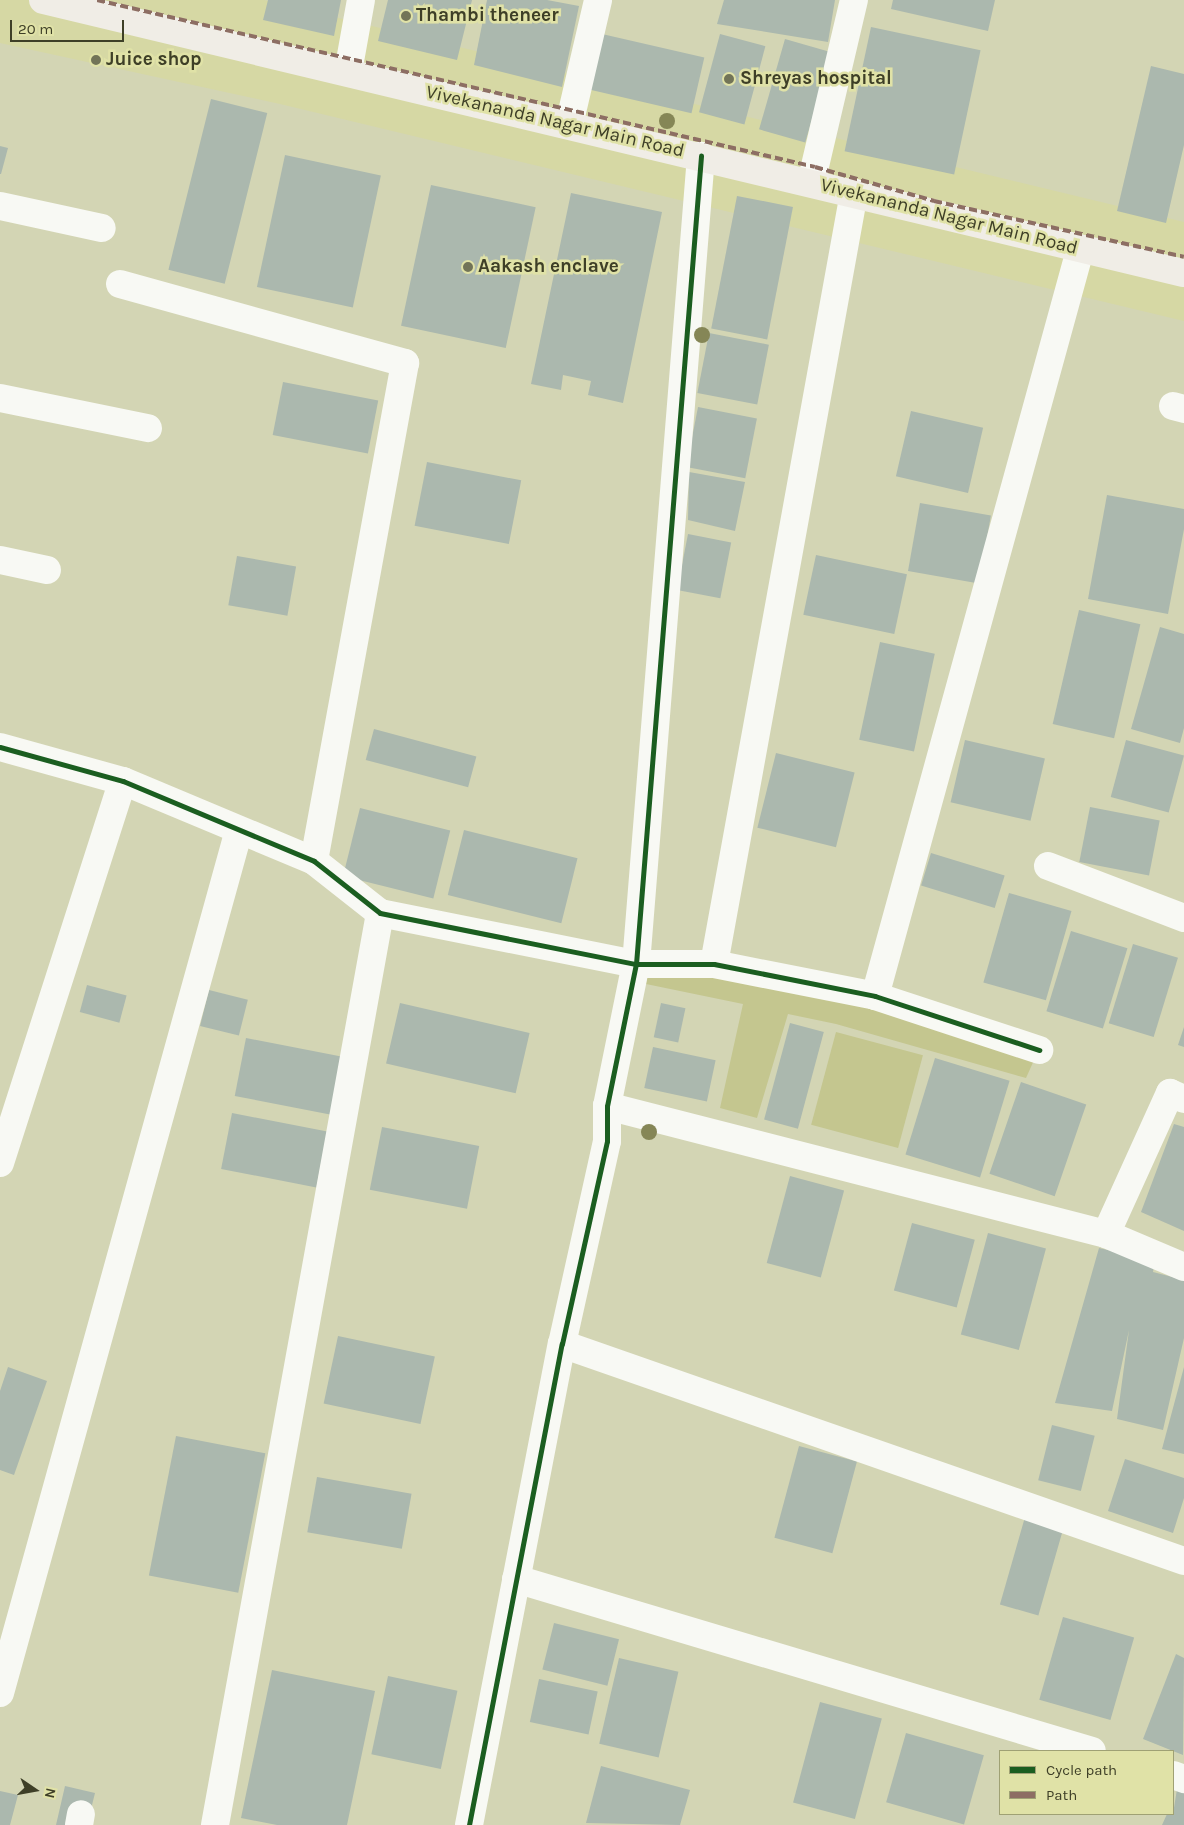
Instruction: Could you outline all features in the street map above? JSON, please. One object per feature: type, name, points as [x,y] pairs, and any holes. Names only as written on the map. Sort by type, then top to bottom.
[{"type":"main road","name":"Vivekananda Nagar Main Road","points":[[43,0],[701,156],[1080,250],[1184,273]]},
{"type":"street","points":[[348,72],[361,0]]},
{"type":"street","points":[[569,125],[598,0]]},
{"type":"street","points":[[811,183],[854,0]]},
{"type":"street","points":[[471,1825],[516,1579],[562,1344],[607,1141],[607,1106],[636,964],[701,156]]},
{"type":"street","points":[[714,964],[854,193]]},
{"type":"street","points":[[0,206],[102,228]]},
{"type":"street","points":[[875,996],[1080,250]]},
{"type":"street","points":[[120,284],[405,363],[314,861]]},
{"type":"street","points":[[0,398],[148,428]]},
{"type":"street","points":[[0,560],[47,570]]},
{"type":"street","points":[[0,747],[123,781],[314,861],[380,913],[636,964],[714,964],[875,996],[1039,1050]]},
{"type":"street","points":[[0,1163],[123,781]]},
{"type":"street","points":[[0,1693],[239,830]]},
{"type":"street","points":[[1048,866],[1184,918]]},
{"type":"street","points":[[215,1825],[380,913]]},
{"type":"street","points":[[1106,1234],[1170,1093],[1184,1099]]},
{"type":"street","points":[[607,1106],[1106,1234],[1184,1267]]},
{"type":"street","points":[[562,1344],[1184,1561]]},
{"type":"street","points":[[516,1579],[1089,1750]]},
{"type":"shaded area","points":[[0,0],[264,0],[1184,222],[1184,321],[280,104],[0,43]]},
{"type":"shaded area","points":[[648,970],[713,970],[846,999],[1035,1058],[1026,1078],[836,1024],[788,1014],[757,1118],[720,1108],[743,1004],[646,984]]},
{"type":"shaded area","points":[[836,1032],[923,1055],[898,1148],[811,1125]]},
{"type":"building","points":[[268,0],[341,0],[334,36],[263,20]]},
{"type":"building","points":[[388,0],[472,0],[457,60],[378,41]]},
{"type":"building","points":[[487,0],[547,0],[579,6],[562,87],[474,65]]},
{"type":"building","points":[[724,0],[835,0],[828,42],[717,24]]},
{"type":"building","points":[[893,0],[995,0],[988,31],[891,9]]},
{"type":"building","points":[[871,27],[981,50],[954,175],[845,151]]},
{"type":"building","points":[[602,34],[704,58],[691,113],[589,90]]},
{"type":"building","points":[[720,34],[765,46],[744,124],[699,112]]},
{"type":"building","points":[[785,39],[831,52],[805,143],[759,129]]},
{"type":"building","points":[[1151,66],[1184,74],[1184,145],[1166,223],[1117,211]]},
{"type":"building","points":[[211,99],[267,113],[225,284],[168,270]]},
{"type":"building","points":[[0,146],[8,148],[1,174],[0,174]]},
{"type":"building","points":[[285,155],[381,175],[353,307],[257,287]]},
{"type":"building","name":"Aakash enclave","points":[[431,185],[536,207],[506,348],[401,326]]},
{"type":"building","points":[[571,193],[662,212],[623,403],[588,395],[591,381],[563,375],[561,390],[531,384]]},
{"type":"building","points":[[737,196],[793,207],[767,339],[711,329]]},
{"type":"building","points":[[709,333],[769,345],[757,405],[697,393]]},
{"type":"building","points":[[283,382],[378,401],[368,454],[273,435]]},
{"type":"building","points":[[698,407],[757,418],[745,478],[686,467]]},
{"type":"building","points":[[911,411],[983,428],[968,493],[896,476]]},
{"type":"building","points":[[427,462],[521,480],[509,544],[415,526]]},
{"type":"building","points":[[689,472],[745,482],[735,531],[688,520]]},
{"type":"building","points":[[1107,495],[1184,509],[1184,529],[1168,614],[1088,599]]},
{"type":"building","points":[[920,503],[991,516],[979,583],[908,571]]},
{"type":"building","points":[[688,534],[731,542],[720,598],[677,590]]},
{"type":"building","points":[[816,555],[907,574],[894,634],[803,615]]},
{"type":"building","points":[[237,556],[296,566],[287,616],[228,605]]},
{"type":"building","points":[[1079,610],[1140,624],[1114,738],[1053,724]]},
{"type":"building","points":[[1160,627],[1184,634],[1184,728],[1180,743],[1131,729]]},
{"type":"building","points":[[880,642],[935,654],[914,751],[859,740]]},
{"type":"building","points":[[374,729],[476,756],[468,787],[366,760]]},
{"type":"building","points":[[965,740],[1045,758],[1031,821],[951,802]]},
{"type":"building","points":[[1126,740],[1184,756],[1169,813],[1111,797]]},
{"type":"building","points":[[776,753],[855,773],[836,847],[757,828]]},
{"type":"building","points":[[1090,807],[1160,821],[1149,876],[1079,862]]},
{"type":"building","points":[[360,808],[450,830],[433,898],[343,876]]},
{"type":"building","points":[[464,830],[578,858],[561,923],[448,895]]},
{"type":"building","points":[[931,853],[1005,876],[995,908],[921,886]]},
{"type":"building","points":[[1009,893],[1071,911],[1046,1000],[983,982]]},
{"type":"building","points":[[1071,931],[1127,948],[1103,1029],[1046,1011]]},
{"type":"building","points":[[1133,944],[1178,958],[1154,1037],[1109,1023]]},
{"type":"building","points":[[87,985],[127,996],[119,1023],[80,1012]]},
{"type":"building","points":[[209,990],[248,1000],[239,1036],[200,1026]]},
{"type":"building","points":[[400,1003],[530,1033],[516,1093],[386,1063]]},
{"type":"building","points":[[661,1003],[685,1008],[678,1042],[654,1037]]},
{"type":"building","points":[[790,1023],[824,1032],[798,1129],[764,1120]]},
{"type":"building","points":[[1184,1027],[1184,1047],[1178,1045]]},
{"type":"building","points":[[246,1038],[345,1057],[334,1115],[235,1096]]},
{"type":"building","points":[[653,1047],[716,1060],[707,1101],[644,1088]]},
{"type":"building","points":[[935,1058],[1010,1081],[980,1177],[905,1155]]},
{"type":"building","points":[[1021,1082],[1086,1104],[1055,1196],[989,1174]]},
{"type":"building","points":[[232,1113],[327,1132],[316,1187],[221,1169]]},
{"type":"building","points":[[1174,1124],[1184,1127],[1184,1231],[1141,1212]]},
{"type":"building","points":[[382,1127],[479,1146],[467,1209],[370,1190]]},
{"type":"building","points":[[790,1176],[844,1190],[821,1277],[767,1263]]},
{"type":"building","points":[[912,1223],[975,1240],[957,1307],[894,1291]]},
{"type":"building","points":[[988,1233],[1046,1249],[1019,1350],[961,1334]]},
{"type":"building","points":[[1099,1248],[1155,1261],[1153,1272],[1184,1280],[1184,1338],[1163,1430],[1117,1419],[1129,1330],[1112,1411],[1055,1403]]},
{"type":"building","points":[[338,1336],[435,1357],[420,1424],[324,1403]]},
{"type":"building","points":[[8,1367],[47,1381],[14,1475],[0,1470],[0,1391]]},
{"type":"building","points":[[1184,1367],[1184,1454],[1162,1449]]},
{"type":"building","points":[[1052,1425],[1095,1436],[1081,1491],[1038,1480]]},
{"type":"building","points":[[176,1436],[265,1453],[238,1593],[149,1575]]},
{"type":"building","points":[[799,1446],[857,1462],[832,1553],[774,1538]]},
{"type":"building","points":[[1125,1459],[1184,1478],[1184,1498],[1173,1533],[1108,1511]]},
{"type":"building","points":[[317,1477],[412,1494],[402,1549],[307,1532]]},
{"type":"building","points":[[1025,1517],[1063,1528],[1038,1616],[1000,1604]]},
{"type":"building","points":[[1063,1617],[1134,1637],[1110,1720],[1039,1700]]},
{"type":"building","points":[[554,1623],[619,1639],[607,1686],[542,1670]]},
{"type":"building","points":[[1176,1654],[1184,1658],[1183,1755],[1143,1739]]},
{"type":"building","points":[[619,1658],[678,1672],[659,1757],[599,1744]]},
{"type":"building","points":[[272,1670],[375,1691],[347,1825],[277,1825],[241,1818]]},
{"type":"building","points":[[388,1676],[457,1691],[441,1769],[371,1754]]},
{"type":"building","points":[[539,1679],[598,1691],[589,1735],[530,1722]]},
{"type":"building","points":[[820,1702],[882,1719],[855,1819],[793,1802]]},
{"type":"building","points":[[906,1733],[984,1755],[964,1825],[886,1802]]},
{"type":"building","points":[[601,1766],[690,1790],[680,1825],[586,1823]]},
{"type":"building","points":[[65,1786],[95,1793],[87,1825],[56,1825]]},
{"type":"building","points":[[1177,1789],[1184,1792],[1184,1825],[1162,1825],[1167,1815],[1174,1815]]},
{"type":"building","points":[[0,1791],[18,1795],[10,1825],[0,1825]]},
{"type":"marked path","points":[[97,0],[815,167],[934,201],[1184,257]]},
{"type":"cycle path","points":[[469,1825],[562,1344],[607,1141],[607,1106],[636,964],[701,156]]},
{"type":"cycle path","points":[[0,747],[123,781],[314,861],[380,913],[636,964],[714,964],[875,996],[1039,1050]]},
{"type":"place","name":"Thambi theneer","points":[[406,16]]},
{"type":"place","name":"Juice shop","points":[[96,60]]},
{"type":"place","name":"Shreyas hospital","points":[[729,79]]},
{"type":"place","name":"Aakash enclave","points":[[468,267]]}]
